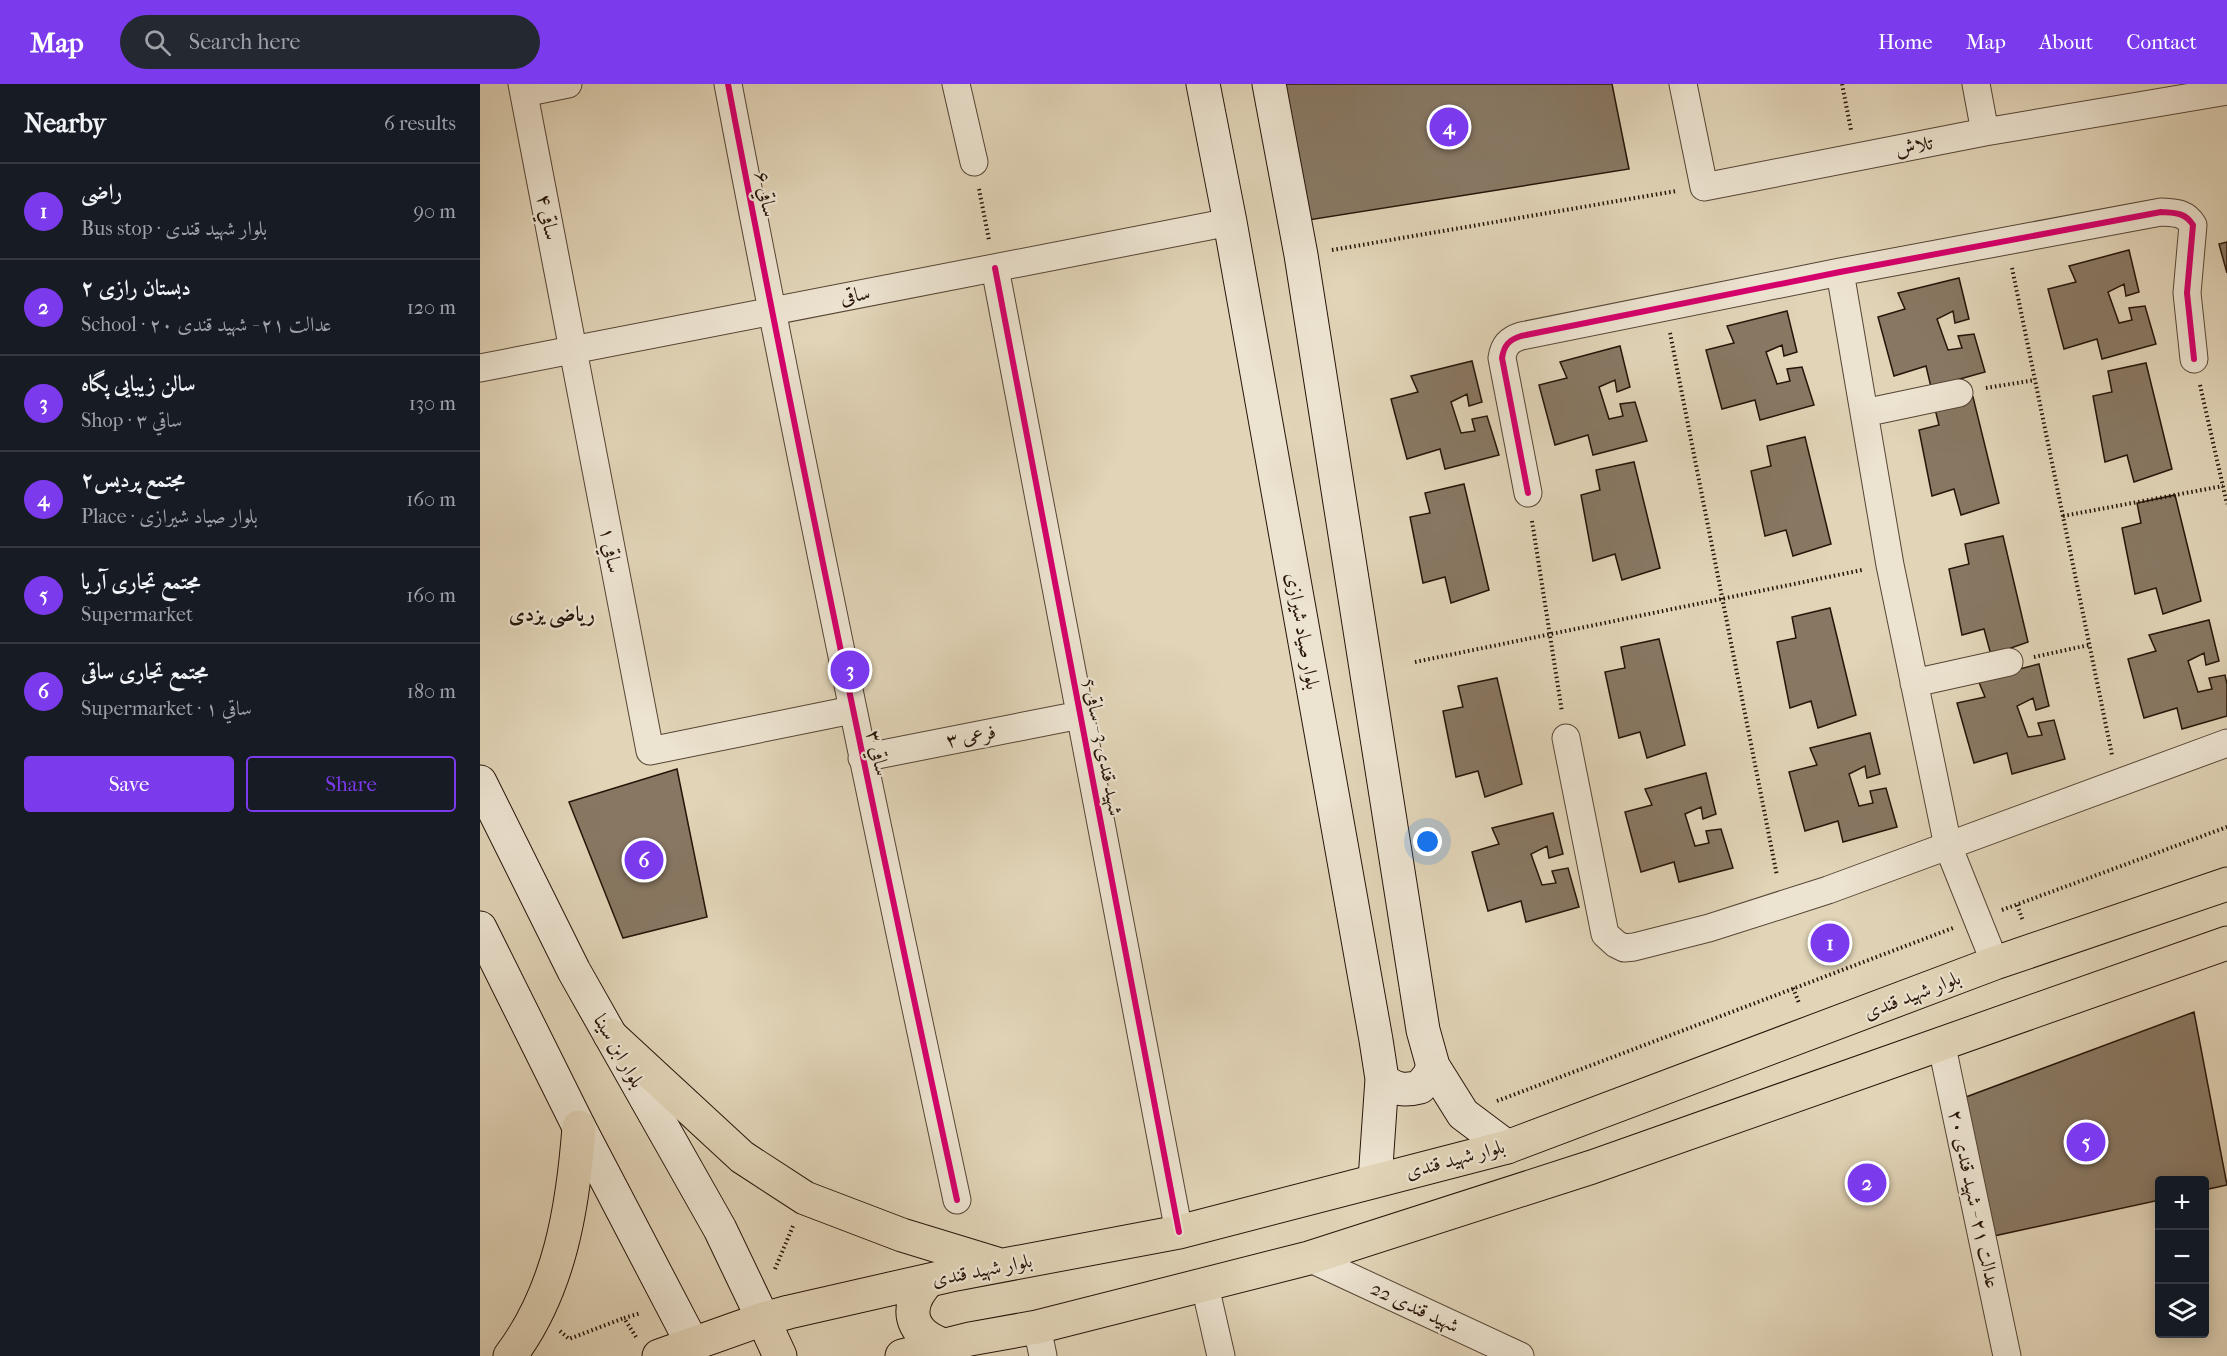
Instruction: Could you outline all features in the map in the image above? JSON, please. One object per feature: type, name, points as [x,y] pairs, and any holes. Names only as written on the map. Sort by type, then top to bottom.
[{"type":"main road","name":"بلوار صیاد شیرازی","points":[[1203,84],[1230,222],[1382,1079],[1375,1180]]},
{"type":"main road","points":[[1269,84],[1301,255],[1423,1030],[1433,1066],[1463,1114],[1507,1147]]},
{"type":"main road","name":"بلوار ابن سینا","points":[[480,782],[553,929],[720,1229],[763,1319]]},
{"type":"main road","name":"بلوار شهید قندی","points":[[660,1356],[695,1351],[763,1319],[929,1280],[1179,1232],[1507,1147],[1995,963],[2227,884]]},
{"type":"main road","points":[[480,928],[579,1127],[695,1351]]},
{"type":"main road","points":[[902,1356],[1040,1342],[1205,1286],[1309,1258],[1592,1167],[2227,943]]},
{"type":"main road","points":[[610,1035],[742,1156],[805,1198],[902,1235],[1002,1266]]},
{"type":"main road","points":[[1382,1079],[1392,1087],[1404,1091],[1420,1087],[1429,1076],[1433,1066]]},
{"type":"main road","points":[[510,1356],[537,1310],[555,1267],[568,1222],[579,1127]]},
{"type":"main road","points":[[929,1280],[917,1292],[912,1309],[917,1326],[939,1351]]},
{"type":"main road","points":[[763,1319],[780,1356]]},
{"type":"street","points":[[523,88],[568,84]]},
{"type":"street","name":"ساقي ۶","points":[[728,84],[771,311]]},
{"type":"street","points":[[956,84],[974,162]]},
{"type":"street","points":[[1683,84],[1704,187]]},
{"type":"street","points":[[1976,84],[1985,132]]},
{"type":"street","name":"ساقي ۴","points":[[523,88],[573,350]]},
{"type":"street","name":"تلاش","points":[[1704,187],[1985,132],[2227,91]]},
{"type":"street","points":[[1528,493],[1502,358],[1503,348],[1510,340],[1521,336],[1840,272],[2161,213],[2184,214],[2193,225],[2187,293],[2194,358]]},
{"type":"street","name":"ساقی","points":[[480,368],[1230,222]]},
{"type":"street","name":"شهید قندی 3 - ساقی 5","points":[[995,268],[1179,1232]]},
{"type":"street","points":[[1840,272],[1890,565],[1948,846],[1995,963]]},
{"type":"street","name":"ساقي ۳","points":[[771,311],[862,758],[957,1200]]},
{"type":"street","name":"ساقي ۱","points":[[573,350],[650,751],[852,710]]},
{"type":"street","points":[[1864,413],[1959,393]]},
{"type":"street","points":[[1914,683],[2009,662]]},
{"type":"street","name":"فرعی ۳","points":[[862,758],[1080,715]]},
{"type":"street","points":[[1566,738],[1605,934],[1624,948],[1668,940],[1783,904],[2227,743]]},
{"type":"street","name":"عدالت ۲۱ - شهید قندی ۲۰","points":[[1941,1042],[2007,1356]]},
{"type":"street","name":"شهید قندی 22","points":[[1309,1258],[1520,1356]]},
{"type":"street","points":[[1205,1286],[1221,1356]]},
{"type":"path","points":[[1842,84],[1856,158]]},
{"type":"path","points":[[974,162],[995,268]]},
{"type":"path","points":[[1301,255],[1704,187]]},
{"type":"path","points":[[2007,241],[2118,784]]},
{"type":"path","points":[[1665,307],[1783,904]]},
{"type":"path","points":[[2194,358],[2227,504]]},
{"type":"path","points":[[1959,393],[2035,380]]},
{"type":"path","points":[[2063,516],[2223,486]]},
{"type":"path","points":[[1528,493],[1566,738]]},
{"type":"path","points":[[1415,662],[1890,565]]},
{"type":"path","points":[[2009,662],[2090,645]]},
{"type":"path","points":[[1463,1114],[2227,827]]},
{"type":"path","points":[[537,1310],[569,1340],[624,1318]]},
{"type":"building","points":[[1269,84],[1612,84],[1629,169],[1296,222]]},
{"type":"building","points":[[2227,242],[2227,273],[2219,244]]},
{"type":"building","points":[[2129,250],[2139,292],[2126,296],[2124,284],[2108,292],[2119,323],[2132,320],[2129,308],[2145,306],[2156,344],[2102,359],[2097,339],[2064,349],[2048,289],[2076,282],[2069,266]]},
{"type":"building","points":[[1959,278],[1969,319],[1955,323],[1953,311],[1937,319],[1948,350],[1962,348],[1958,336],[1974,334],[1985,372],[1931,387],[1926,366],[1894,376],[1878,317],[1905,309],[1898,293]]},
{"type":"building","points":[[1787,311],[1797,352],[1784,356],[1782,345],[1766,352],[1777,384],[1790,381],[1787,369],[1802,367],[1814,405],[1760,420],[1755,400],[1722,409],[1706,350],[1734,343],[1727,326]]},
{"type":"building","points":[[1620,346],[1630,387],[1617,392],[1615,380],[1599,387],[1609,419],[1623,416],[1620,404],[1635,402],[1647,441],[1593,455],[1588,435],[1555,445],[1539,385],[1567,378],[1560,362]]},
{"type":"building","points":[[1472,361],[1482,402],[1469,406],[1467,394],[1451,402],[1461,433],[1475,431],[1472,419],[1487,416],[1499,455],[1445,469],[1440,449],[1407,459],[1391,399],[1418,392],[1411,376]]},
{"type":"building","points":[[2146,363],[2172,469],[2134,482],[2127,455],[2105,462],[2093,396],[2112,392],[2108,371]]},
{"type":"building","points":[[1973,397],[1999,503],[1961,515],[1954,489],[1932,496],[1919,430],[1939,425],[1934,405]]},
{"type":"building","points":[[1805,437],[1831,544],[1793,556],[1786,530],[1765,536],[1751,471],[1771,466],[1767,446]]},
{"type":"building","points":[[1634,462],[1660,568],[1622,580],[1615,554],[1593,561],[1581,495],[1600,490],[1596,470]]},
{"type":"building","points":[[1464,484],[1489,590],[1451,603],[1445,577],[1423,583],[1410,517],[1430,513],[1425,493]]},
{"type":"building","points":[[2175,495],[2201,601],[2163,614],[2156,588],[2135,594],[2122,528],[2141,523],[2137,503]]},
{"type":"building","points":[[2003,536],[2028,642],[1991,655],[1984,629],[1962,635],[1949,569],[1969,564],[1965,544]]},
{"type":"building","points":[[1830,608],[1856,715],[1818,728],[1811,701],[1790,708],[1777,642],[1796,638],[1792,617]]},
{"type":"building","points":[[2209,620],[2219,661],[2206,665],[2204,653],[2188,661],[2198,692],[2212,689],[2209,678],[2225,675],[2227,716],[2182,729],[2177,708],[2144,718],[2128,659],[2156,651],[2149,635]]},
{"type":"building","points":[[1659,639],[1685,745],[1647,758],[1640,732],[1619,738],[1605,672],[1625,668],[1621,647]]},
{"type":"building","points":[[2039,664],[2049,706],[2036,710],[2033,698],[2017,706],[2028,737],[2042,735],[2038,723],[2054,720],[2065,759],[2012,774],[2007,753],[1974,763],[1957,703],[1985,697],[1978,680]]},
{"type":"building","points":[[1497,678],[1522,784],[1485,797],[1478,771],[1456,777],[1443,711],[1463,707],[1458,686]]},
{"type":"building","points":[[1870,733],[1880,774],[1867,778],[1865,766],[1849,774],[1859,806],[1873,803],[1870,791],[1886,788],[1897,827],[1843,842],[1838,821],[1805,831],[1789,772],[1817,765],[1810,748]]},
{"type":"building","points":[[677,769],[707,917],[623,938],[569,802]]},
{"type":"building","points":[[1706,773],[1716,814],[1703,819],[1701,807],[1685,814],[1695,846],[1709,843],[1706,831],[1721,829],[1733,868],[1679,882],[1674,862],[1641,872],[1625,812],[1652,805],[1645,789]]},
{"type":"building","points":[[1553,813],[1563,854],[1549,858],[1547,846],[1531,854],[1542,885],[1556,883],[1552,871],[1568,868],[1579,907],[1526,922],[1521,901],[1488,911],[1472,852],[1499,844],[1492,828]]},
{"type":"building","points":[[2194,1012],[2227,1185],[2209,1189],[2209,1176],[2155,1176],[2155,1201],[1971,1241],[1947,1104]]},
{"type":"cycle path","points":[[728,84],[839,643],[957,1200]]},
{"type":"cycle path","points":[[1528,493],[1502,358],[1508,344],[1521,336],[1840,272],[2161,212],[2183,215],[2193,225],[2187,293],[2194,359]]},
{"type":"cycle path","points":[[995,268],[1179,1232]]},
{"type":"place","name":"مجتمع پردیس۲","points":[[1449,127]]},
{"type":"place","name":"سالن زیبایی پگاه","points":[[850,670]]},
{"type":"place","name":"مجتمع تجاری ساقی","points":[[644,860]]},
{"type":"place","name":"راضی","points":[[1830,943]]},
{"type":"place","name":"مجتمع تجاری آریا","points":[[2086,1142]]},
{"type":"place","name":"دبستان رازی ۲","points":[[1867,1183]]},
{"type":"district","name":"ریاضی یزدی","points":[[552,614]]}]
